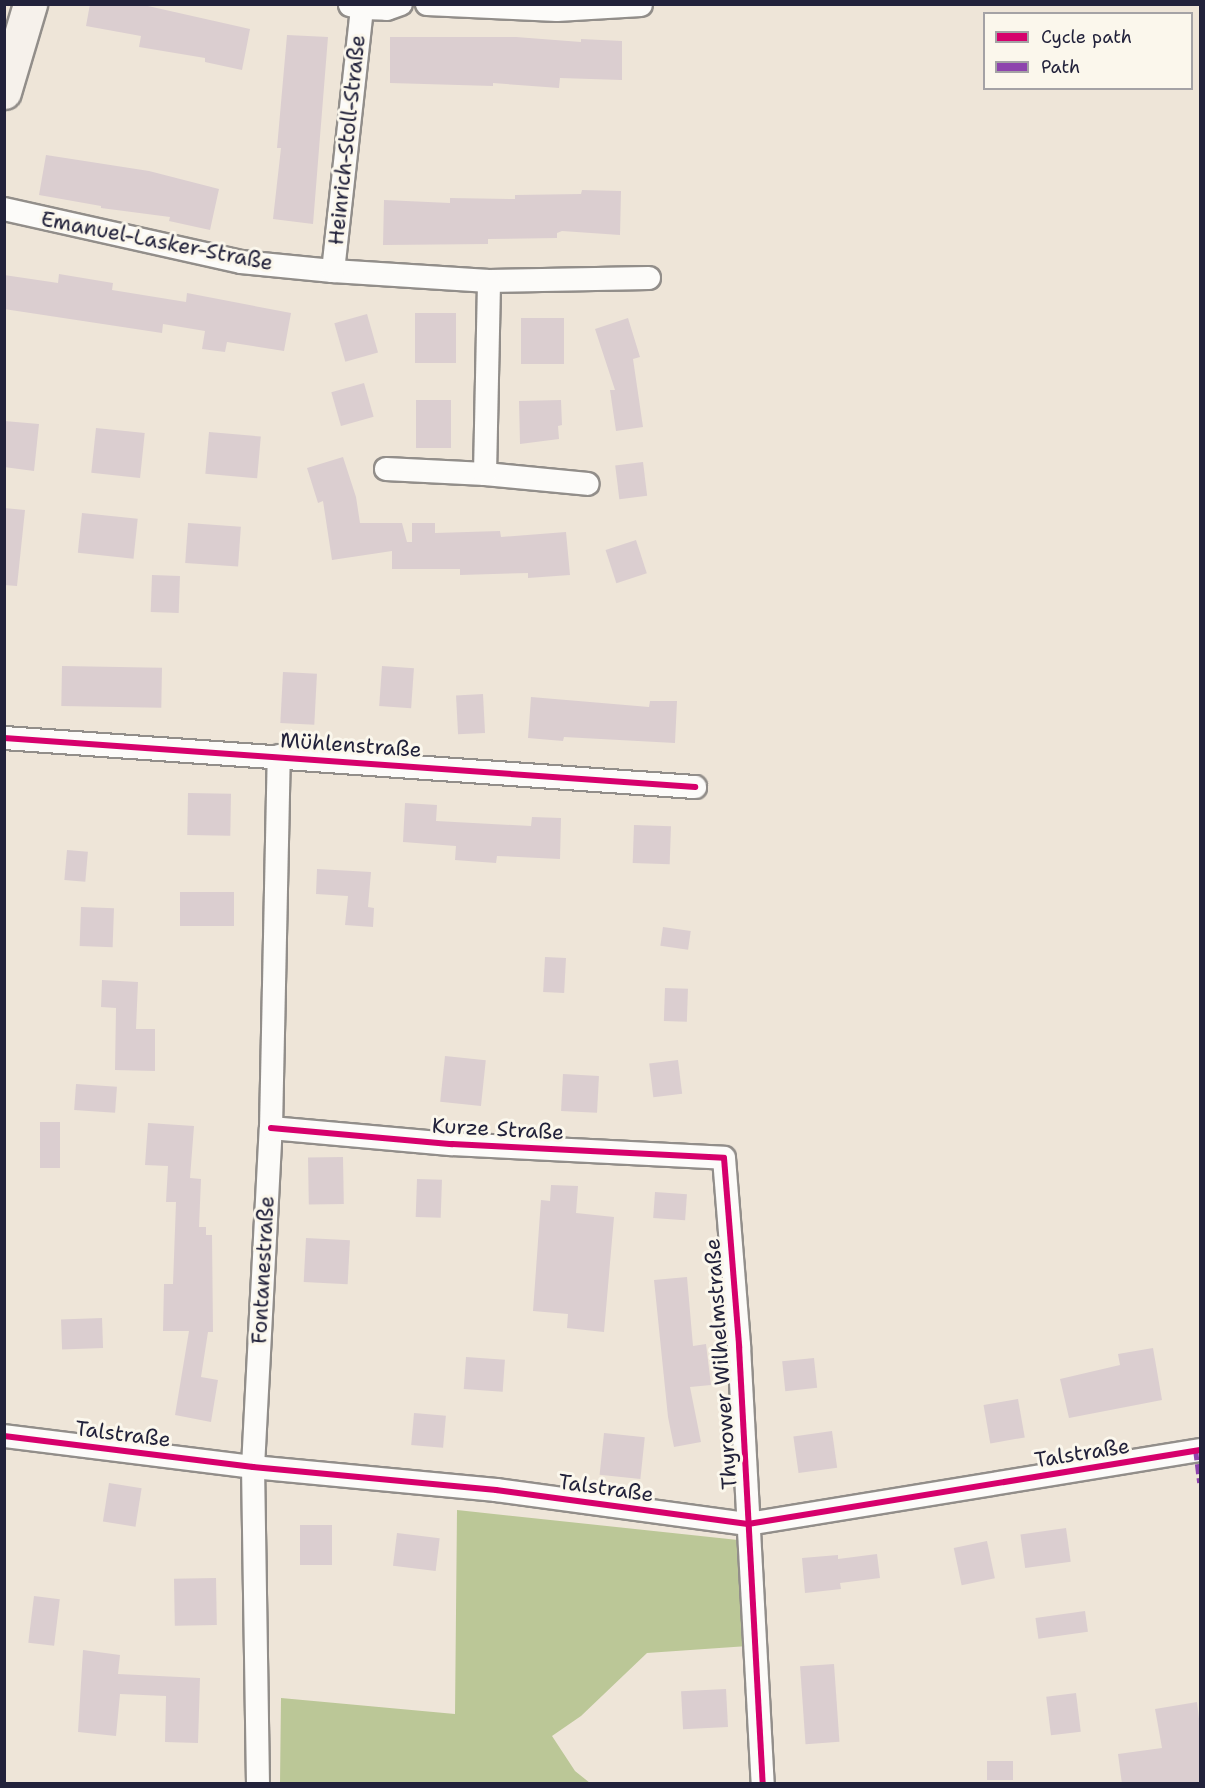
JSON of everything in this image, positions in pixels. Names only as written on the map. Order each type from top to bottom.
[{"type":"main road","points":[[4,92],[30,4]]},
{"type":"street","name":"Heinrich-Stoll-Straße","points":[[333,272],[355,6],[387,9],[401,4]]},
{"type":"street","points":[[427,4],[557,10],[641,5]]},
{"type":"street","name":"Emanuel-Lasker-Straße","points":[[4,209],[241,262],[333,272],[489,281],[649,278]]},
{"type":"street","points":[[485,474],[489,281]]},
{"type":"street","points":[[386,469],[485,474],[588,484]]},
{"type":"street","name":"Mühlenstraße","points":[[4,738],[279,756],[695,788]]},
{"type":"street","name":"Fontanestraße","points":[[258,1784],[253,1467],[271,1128],[279,756]]},
{"type":"street","name":"Kurze Straße","points":[[271,1128],[452,1144],[724,1158]]},
{"type":"street","name":"Thyrower Wilhelmstraße","points":[[724,1158],[739,1346],[763,1784]]},
{"type":"street","name":"Talstraße","points":[[4,1436],[253,1467],[496,1490],[747,1524],[1200,1450]]},
{"type":"green space","points":[[457,1510],[738,1540],[748,1646],[647,1653],[581,1716],[552,1736],[575,1771],[590,1783],[280,1784],[281,1698],[455,1714]]},
{"type":"building","points":[[90,4],[139,4],[250,29],[242,70],[205,62],[205,58],[139,47],[141,36],[86,26]]},
{"type":"building","points":[[287,35],[328,37],[313,224],[273,219],[281,148],[277,148]]},
{"type":"building","points":[[390,37],[516,37],[581,42],[581,39],[622,41],[622,80],[560,78],[559,88],[493,83],[493,86],[390,83]]},
{"type":"building","points":[[46,155],[149,171],[219,189],[210,230],[169,221],[170,217],[101,208],[101,206],[39,195]]},
{"type":"building","points":[[582,190],[621,191],[620,235],[562,231],[557,233],[557,238],[488,239],[488,244],[383,245],[384,200],[450,203],[450,198],[515,199],[515,195],[581,194]]},
{"type":"building","points":[[59,274],[113,283],[112,290],[186,302],[187,293],[291,313],[284,351],[227,342],[225,352],[202,349],[205,331],[163,324],[162,333],[4,309],[4,275],[58,283]]},
{"type":"building","points":[[415,313],[456,313],[456,363],[415,363]]},
{"type":"building","points":[[367,314],[378,352],[345,362],[334,323]]},
{"type":"building","points":[[521,318],[564,318],[564,364],[521,364]]},
{"type":"building","points":[[628,318],[640,357],[633,359],[643,427],[616,431],[610,390],[615,390],[595,329]]},
{"type":"building","points":[[364,383],[374,417],[341,426],[331,392]]},
{"type":"building","points":[[416,400],[451,400],[451,448],[416,448]]},
{"type":"building","points":[[561,400],[562,425],[558,426],[559,439],[520,444],[519,401]]},
{"type":"building","points":[[4,421],[39,424],[34,471],[4,467]]},
{"type":"building","points":[[96,428],[145,433],[140,478],[91,473]]},
{"type":"building","points":[[209,432],[261,437],[257,478],[205,474]]},
{"type":"building","points":[[343,457],[356,497],[360,523],[402,523],[407,542],[412,542],[412,523],[435,523],[435,533],[500,531],[501,537],[566,532],[570,575],[528,578],[528,573],[460,575],[460,569],[392,569],[392,551],[332,560],[323,501],[318,503],[307,468]]},
{"type":"building","points":[[643,462],[647,496],[619,499],[615,465]]},
{"type":"building","points":[[4,508],[25,510],[17,586],[4,585]]},
{"type":"building","points":[[82,513],[138,519],[134,559],[78,553]]},
{"type":"building","points":[[188,523],[241,527],[238,567],[185,563]]},
{"type":"building","points":[[636,540],[647,573],[616,583],[606,550]]},
{"type":"building","points":[[152,575],[180,576],[179,613],[151,612]]},
{"type":"building","points":[[62,666],[162,668],[161,708],[61,706]]},
{"type":"building","points":[[382,666],[414,668],[411,708],[379,706]]},
{"type":"building","points":[[283,672],[317,674],[314,725],[280,723]]},
{"type":"building","points":[[483,694],[485,733],[458,734],[456,695]]},
{"type":"building","points":[[531,697],[649,707],[650,701],[677,701],[675,743],[564,737],[563,741],[528,738]]},
{"type":"building","points":[[188,793],[231,794],[230,836],[187,835]]},
{"type":"building","points":[[405,803],[437,805],[436,821],[531,826],[532,817],[561,818],[560,859],[497,856],[496,863],[455,860],[456,846],[403,842]]},
{"type":"building","points":[[634,825],[671,826],[670,864],[633,863]]},
{"type":"building","points":[[67,850],[88,852],[85,882],[64,880]]},
{"type":"building","points":[[317,869],[371,872],[368,907],[374,908],[373,927],[345,925],[348,896],[316,894]]},
{"type":"building","points":[[180,892],[234,892],[234,926],[180,926]]},
{"type":"building","points":[[81,907],[114,908],[113,947],[80,946]]},
{"type":"building","points":[[663,927],[691,931],[688,950],[660,946]]},
{"type":"building","points":[[545,957],[566,958],[564,993],[543,992]]},
{"type":"building","points":[[102,980],[138,982],[136,1029],[155,1029],[155,1071],[115,1070],[116,1008],[101,1007]]},
{"type":"building","points":[[665,988],[688,989],[687,1022],[664,1021]]},
{"type":"building","points":[[445,1056],[486,1060],[481,1106],[440,1102]]},
{"type":"building","points":[[678,1060],[682,1094],[653,1097],[649,1064]]},
{"type":"building","points":[[563,1074],[599,1076],[597,1113],[561,1111]]},
{"type":"building","points":[[76,1084],[117,1087],[115,1113],[74,1110]]},
{"type":"building","points":[[40,1122],[60,1122],[60,1168],[40,1168]]},
{"type":"building","points":[[148,1123],[194,1126],[190,1178],[201,1179],[199,1227],[206,1227],[206,1235],[212,1235],[213,1332],[208,1332],[201,1377],[218,1380],[211,1422],[175,1415],[189,1331],[163,1331],[164,1284],[173,1284],[176,1202],[166,1202],[168,1166],[145,1165]]},
{"type":"building","points":[[343,1157],[344,1204],[309,1205],[308,1158]]},
{"type":"building","points":[[417,1179],[442,1180],[441,1218],[416,1217]]},
{"type":"building","points":[[551,1185],[578,1186],[576,1213],[614,1217],[604,1332],[567,1328],[568,1314],[533,1311],[541,1200],[550,1201]]},
{"type":"building","points":[[655,1192],[687,1194],[685,1220],[653,1218]]},
{"type":"building","points":[[306,1238],[350,1240],[348,1284],[304,1282]]},
{"type":"building","points":[[687,1277],[693,1346],[706,1344],[711,1385],[690,1387],[701,1442],[674,1447],[668,1417],[654,1280]]},
{"type":"building","points":[[102,1318],[103,1348],[62,1349],[61,1319]]},
{"type":"building","points":[[1153,1348],[1162,1400],[1069,1418],[1060,1379],[1120,1365],[1118,1354]]},
{"type":"building","points":[[466,1357],[505,1360],[503,1392],[464,1389]]},
{"type":"building","points":[[814,1358],[817,1388],[785,1391],[782,1361]]},
{"type":"building","points":[[1018,1399],[1025,1437],[990,1443],[984,1405]]},
{"type":"building","points":[[414,1413],[446,1416],[443,1448],[411,1445]]},
{"type":"building","points":[[832,1431],[837,1468],[799,1473],[793,1436]]},
{"type":"building","points":[[604,1433],[645,1437],[640,1479],[600,1475]]},
{"type":"building","points":[[109,1483],[142,1488],[135,1527],[103,1522]]},
{"type":"building","points":[[300,1525],[332,1525],[332,1565],[300,1565]]},
{"type":"building","points":[[1066,1528],[1071,1562],[1025,1568],[1020,1534]]},
{"type":"building","points":[[397,1533],[440,1538],[436,1571],[393,1566]]},
{"type":"building","points":[[987,1541],[995,1578],[962,1585],[954,1548]]},
{"type":"building","points":[[877,1554],[880,1578],[840,1583],[841,1589],[805,1593],[802,1558],[838,1555],[838,1559]]},
{"type":"building","points":[[216,1578],[217,1625],[175,1626],[174,1579]]},
{"type":"building","points":[[34,1596],[60,1599],[54,1646],[28,1643]]},
{"type":"building","points":[[1085,1611],[1088,1632],[1038,1639],[1035,1618]]},
{"type":"building","points":[[83,1650],[120,1655],[118,1674],[200,1678],[198,1743],[165,1742],[166,1696],[120,1694],[116,1736],[78,1732]]},
{"type":"building","points":[[834,1664],[839,1742],[806,1744],[800,1666]]},
{"type":"building","points":[[726,1689],[728,1727],[683,1729],[681,1691]]},
{"type":"building","points":[[1076,1693],[1081,1732],[1051,1735],[1046,1697]]},
{"type":"building","points":[[1197,1702],[1200,1727],[1200,1784],[1122,1784],[1118,1754],[1162,1748],[1155,1709]]},
{"type":"building","points":[[987,1761],[1013,1761],[1013,1780],[987,1780]]},
{"type":"marked path","points":[[1196,1451],[1200,1483]]},
{"type":"cycle path","points":[[4,738],[695,787]]},
{"type":"cycle path","points":[[271,1128],[452,1144],[724,1158],[739,1346],[763,1784]]},
{"type":"cycle path","points":[[4,1436],[253,1467],[496,1490],[748,1524],[1200,1450]]}]
